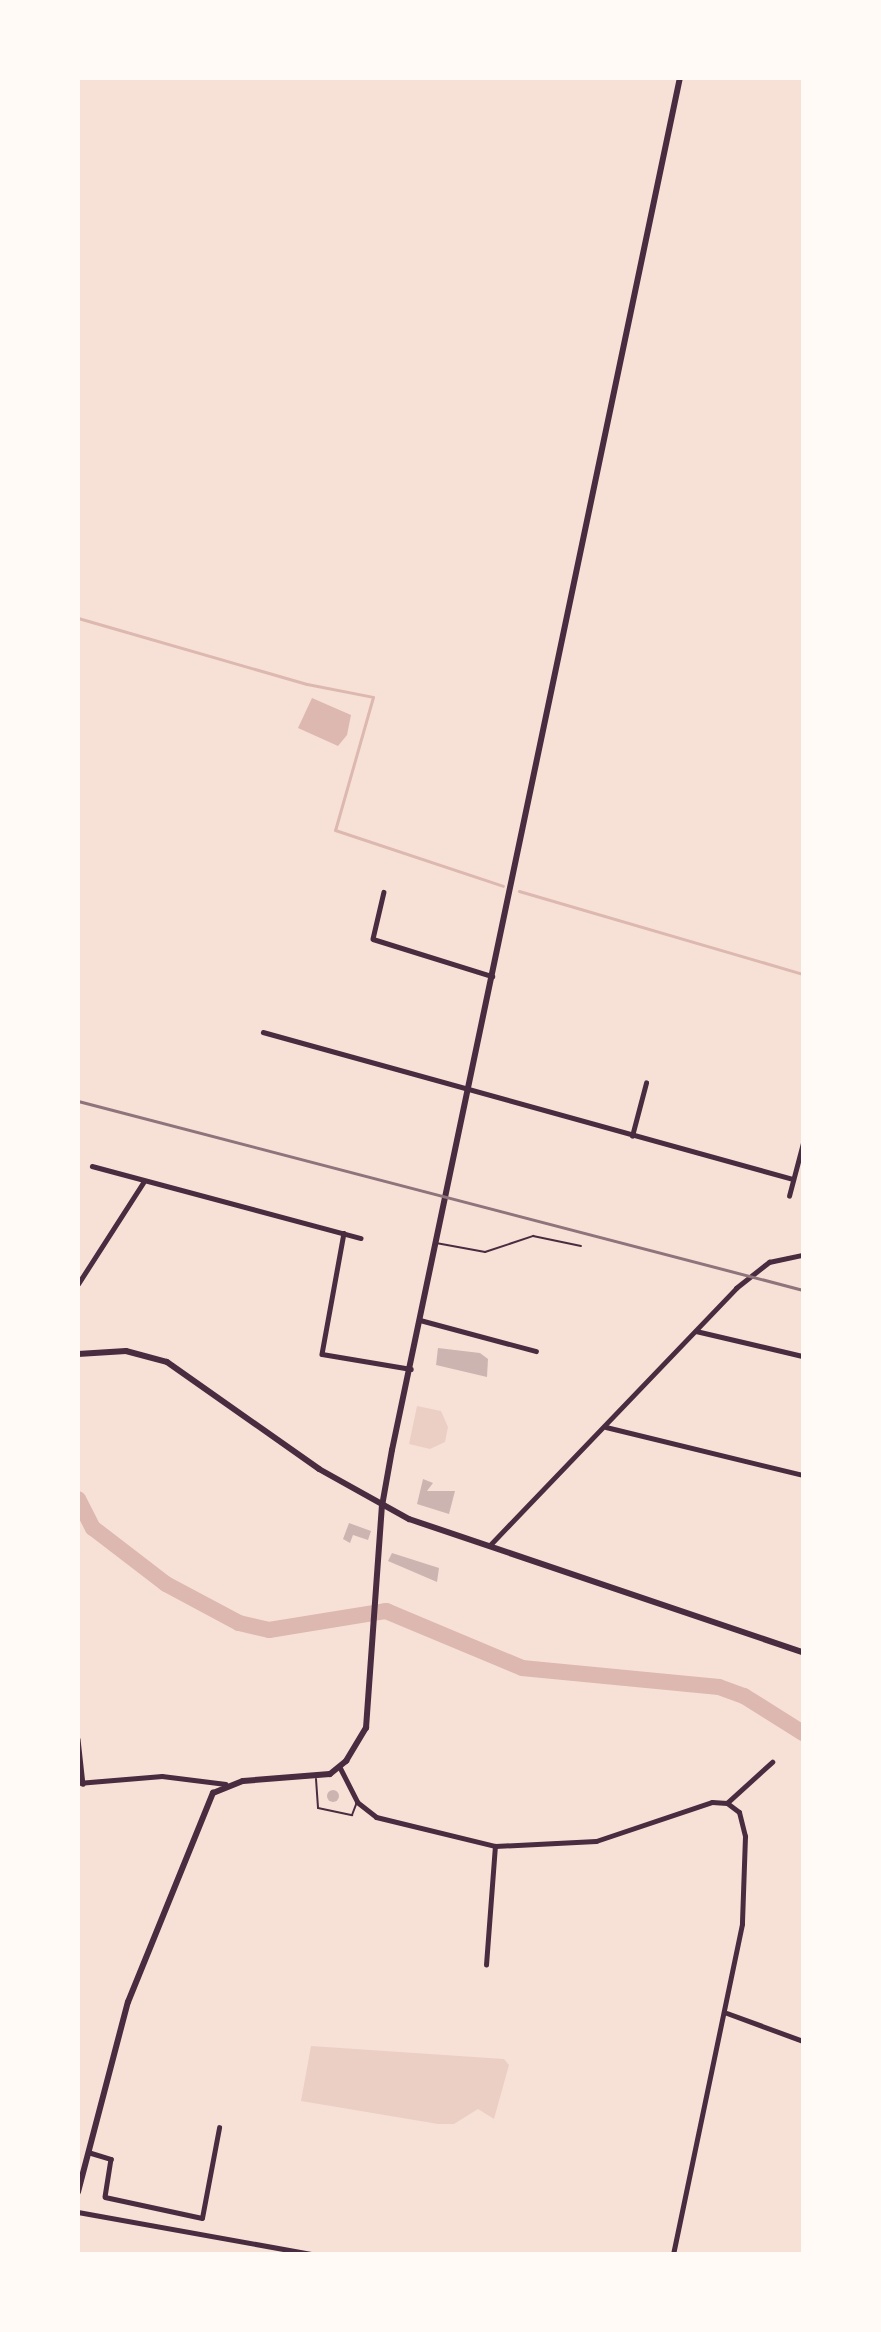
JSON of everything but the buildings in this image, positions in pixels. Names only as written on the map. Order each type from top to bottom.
[{"type":"main road","points":[[78,2192],[128,2002],[213,1793],[226,1784],[316,1779],[340,1768],[366,1728],[375,1636],[382,1506],[680,78]]},
{"type":"main road","points":[[78,1354],[126,1351],[168,1362],[319,1469],[382,1506],[489,1546],[803,1652]]},
{"type":"street","points":[[384,892],[373,939],[492,976]]},
{"type":"street","points":[[263,1032],[468,1093],[793,1179]]},
{"type":"street","points":[[632,1136],[646,1083]]},
{"type":"street","points":[[789,1196],[803,1143]]},
{"type":"street","points":[[92,1166],[361,1238]]},
{"type":"street","points":[[78,1284],[144,1181]]},
{"type":"street","points":[[344,1233],[322,1354],[411,1369]]},
{"type":"street","points":[[489,1546],[751,1276],[769,1262],[803,1255]]},
{"type":"street","points":[[420,1320],[536,1351]]},
{"type":"street","points":[[696,1331],[803,1356]]},
{"type":"street","points":[[606,1427],[803,1475]]},
{"type":"street","points":[[78,1739],[81,1783],[162,1776],[226,1784]]},
{"type":"street","points":[[340,1768],[357,1802],[387,1822],[495,1846],[596,1841],[694,1807],[727,1803],[772,1762]]},
{"type":"street","points":[[673,2254],[727,2013],[742,1924],[745,1858],[741,1818],[727,1803]]},
{"type":"street","points":[[486,1965],[495,1846]]},
{"type":"street","points":[[727,2013],[803,2041]]},
{"type":"street","points":[[88,2152],[111,2159],[105,2197],[202,2218],[219,2128]]},
{"type":"street","points":[[78,2212],[312,2254]]},
{"type":"lane","points":[[436,1243],[485,1252],[533,1236],[581,1246]]},
{"type":"lane","points":[[316,1779],[318,1808],[352,1815],[357,1802]]},
{"type":"shaded area","points":[[312,698],[351,715],[347,735],[338,746],[298,728]]},
{"type":"shaded area","points":[[417,1406],[441,1411],[448,1427],[445,1442],[430,1449],[409,1444]]},
{"type":"shaded area","points":[[311,2046],[504,2059],[509,2065],[494,2119],[478,2109],[454,2124],[438,2124],[301,2101]]},
{"type":"waterway","points":[[78,618],[307,684],[373,697],[335,830],[503,886]]},
{"type":"waterway","points":[[519,891],[803,974]]},
{"type":"waterway","points":[[78,1499],[93,1528],[166,1584],[239,1623],[269,1630],[386,1611],[522,1668],[719,1687],[744,1696],[803,1733]]},
{"type":"railway","points":[[78,1101],[803,1290]]}]
